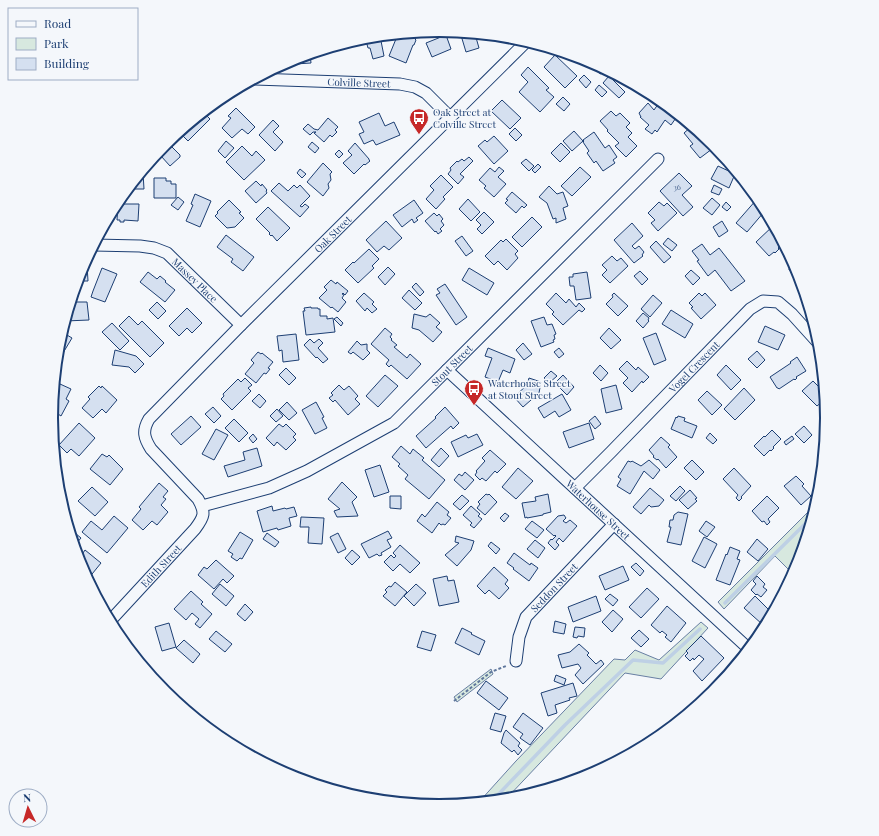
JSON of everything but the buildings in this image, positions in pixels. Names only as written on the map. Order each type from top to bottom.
[{"type":"street","name":"Oak Street","points":[[202,506],[198,499],[151,449],[144,432],[145,425],[149,419],[241,325],[522,46]]},
{"type":"street","name":"Colville Street","points":[[265,79],[400,84],[415,87],[426,93],[450,117]]},
{"type":"street","name":"Stout Street","points":[[202,506],[269,488],[307,471],[394,423],[658,159]]},
{"type":"street","name":"Massey Place","points":[[100,245],[140,246],[154,248],[167,253],[241,325]]},
{"type":"street","name":"Vogel Crescent","points":[[575,488],[612,452],[750,309],[764,301],[778,302],[792,314],[811,335]]},
{"type":"street","name":"Waterhouse Street","points":[[447,370],[745,645]]},
{"type":"street","name":"Edith Street","points":[[115,616],[195,529],[202,518],[202,506]]},
{"type":"street","name":"Seddon Street","points":[[516,661],[518,637],[526,617],[614,524]]},
{"type":"path","points":[[454,701],[491,672],[516,661]]},
{"type":"green space","points":[[809,511],[789,570],[775,556],[724,609],[718,602]]},
{"type":"green space","points":[[701,622],[708,628],[661,679],[625,673],[512,792],[484,796],[614,659],[625,660],[635,650],[659,660]]},
{"type":"green space","points":[[491,669],[493,674],[457,702],[454,697]]},
{"type":"waterway","points":[[725,603],[806,523]]},
{"type":"waterway","points":[[498,795],[565,725],[633,660],[663,663],[700,629]]},
{"type":"place","name":"Oak Street at Colville Street","points":[[419,135]]},
{"type":"place","name":"Waterhouse Street at Stout Street","points":[[474,406]]}]
